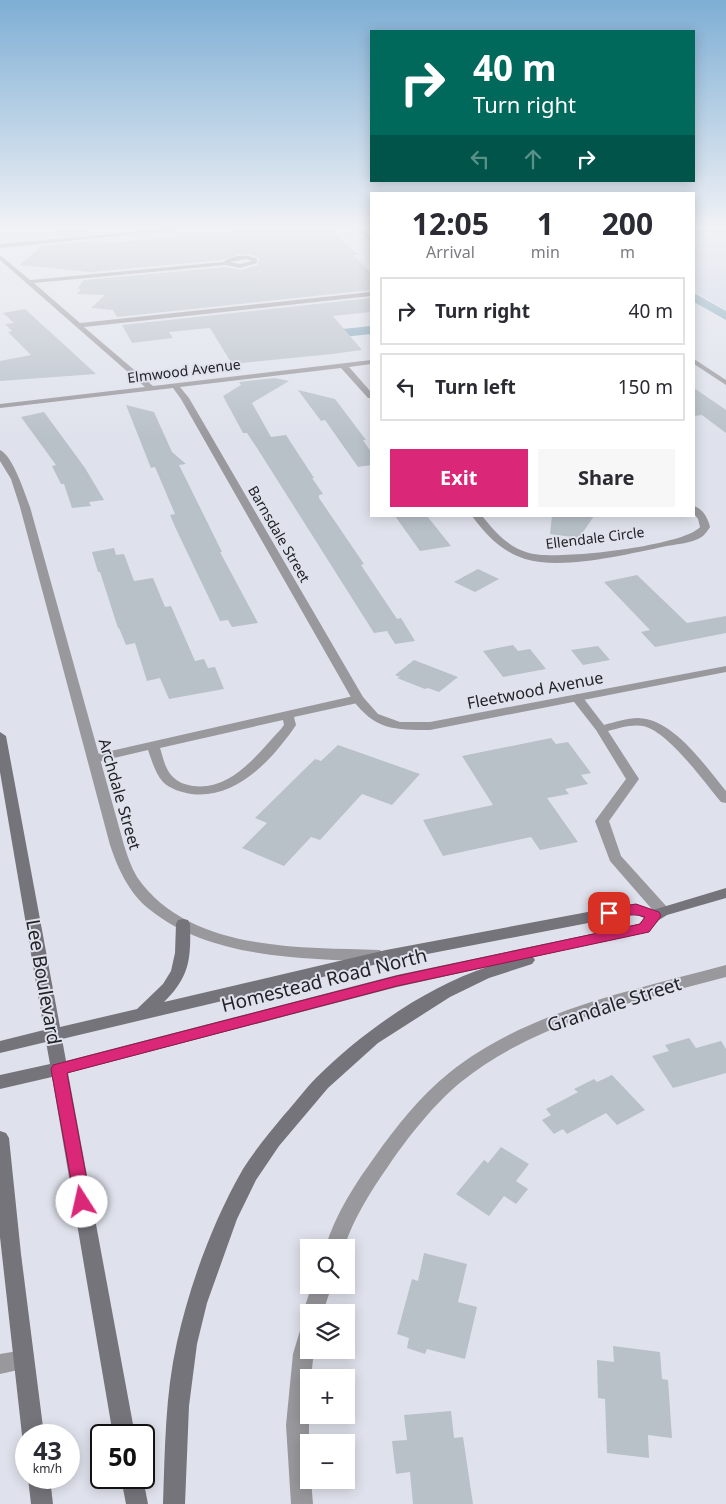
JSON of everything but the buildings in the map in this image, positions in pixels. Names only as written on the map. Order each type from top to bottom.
[{"type":"main road","name":"Lee Boulevard","points":[[0,736],[122,1424]]},
{"type":"main road","name":"Homestead Road North","points":[[0,1047],[386,956],[609,913],[636,909],[658,913],[726,893]]},
{"type":"main road","name":"Homestead Road North","points":[[0,1082],[59,1069],[397,981],[644,928],[658,913]]},
{"type":"main road","points":[[142,1014],[165,991],[179,972],[184,953],[183,924]]},
{"type":"main road","points":[[174,1504],[178,1406],[187,1344],[197,1303],[228,1217],[250,1174],[273,1141],[322,1083],[372,1039],[444,993],[484,974],[524,962],[557,946]]},
{"type":"main road","points":[[0,1138],[33,1424]]},
{"type":"main road","points":[[40,1489],[42,1504]]},
{"type":"main road","points":[[134,1489],[137,1504]]},
{"type":"street","points":[[49,299],[151,388]]},
{"type":"street","points":[[80,325],[322,299]]},
{"type":"street","name":"Elmwood Avenue","points":[[0,406],[370,362]]},
{"type":"street","points":[[695,362],[726,383]]},
{"type":"street","points":[[343,365],[370,395]]},
{"type":"street","name":"Barnsdale Street","points":[[174,385],[185,398],[358,699]]},
{"type":"street","name":"Archdale Street","points":[[0,453],[15,479],[25,507],[117,844],[123,864],[132,880],[148,900],[172,919],[194,930],[228,940],[296,952],[386,956]]},
{"type":"street","name":"Ellendale Circle","points":[[478,517],[501,543],[512,551],[532,559],[558,560],[665,543],[699,534],[705,527],[703,518],[695,510]]},
{"type":"street","name":"Fleetwood Avenue","points":[[358,699],[374,717],[399,726],[430,726],[726,669]]},
{"type":"street","points":[[577,698],[601,729],[633,779],[602,822],[615,858],[658,913]]},
{"type":"street","points":[[93,759],[358,699]]},
{"type":"street","points":[[153,746],[165,776],[176,786],[194,791],[216,791],[235,782],[286,732],[290,725],[288,715]]},
{"type":"street","points":[[601,729],[636,722],[649,723],[664,731],[726,799]]},
{"type":"street","name":"Grandale Street","points":[[337,1239],[359,1194],[403,1130],[454,1078],[488,1055],[532,1031],[577,1012],[726,970]]},
{"type":"street","points":[[302,1504],[297,1425],[304,1359]]},
{"type":"street","points":[[0,1364],[24,1360]]},
{"type":"shaded area","points":[[708,299],[726,299],[726,310]]},
{"type":"waterway","points":[[698,299],[726,316]]},
{"type":"waterway","points":[[315,336],[370,330]]},
{"type":"route","points":[[82,1202],[59,1069],[397,981],[644,928],[654,916],[636,909],[609,913]]}]
